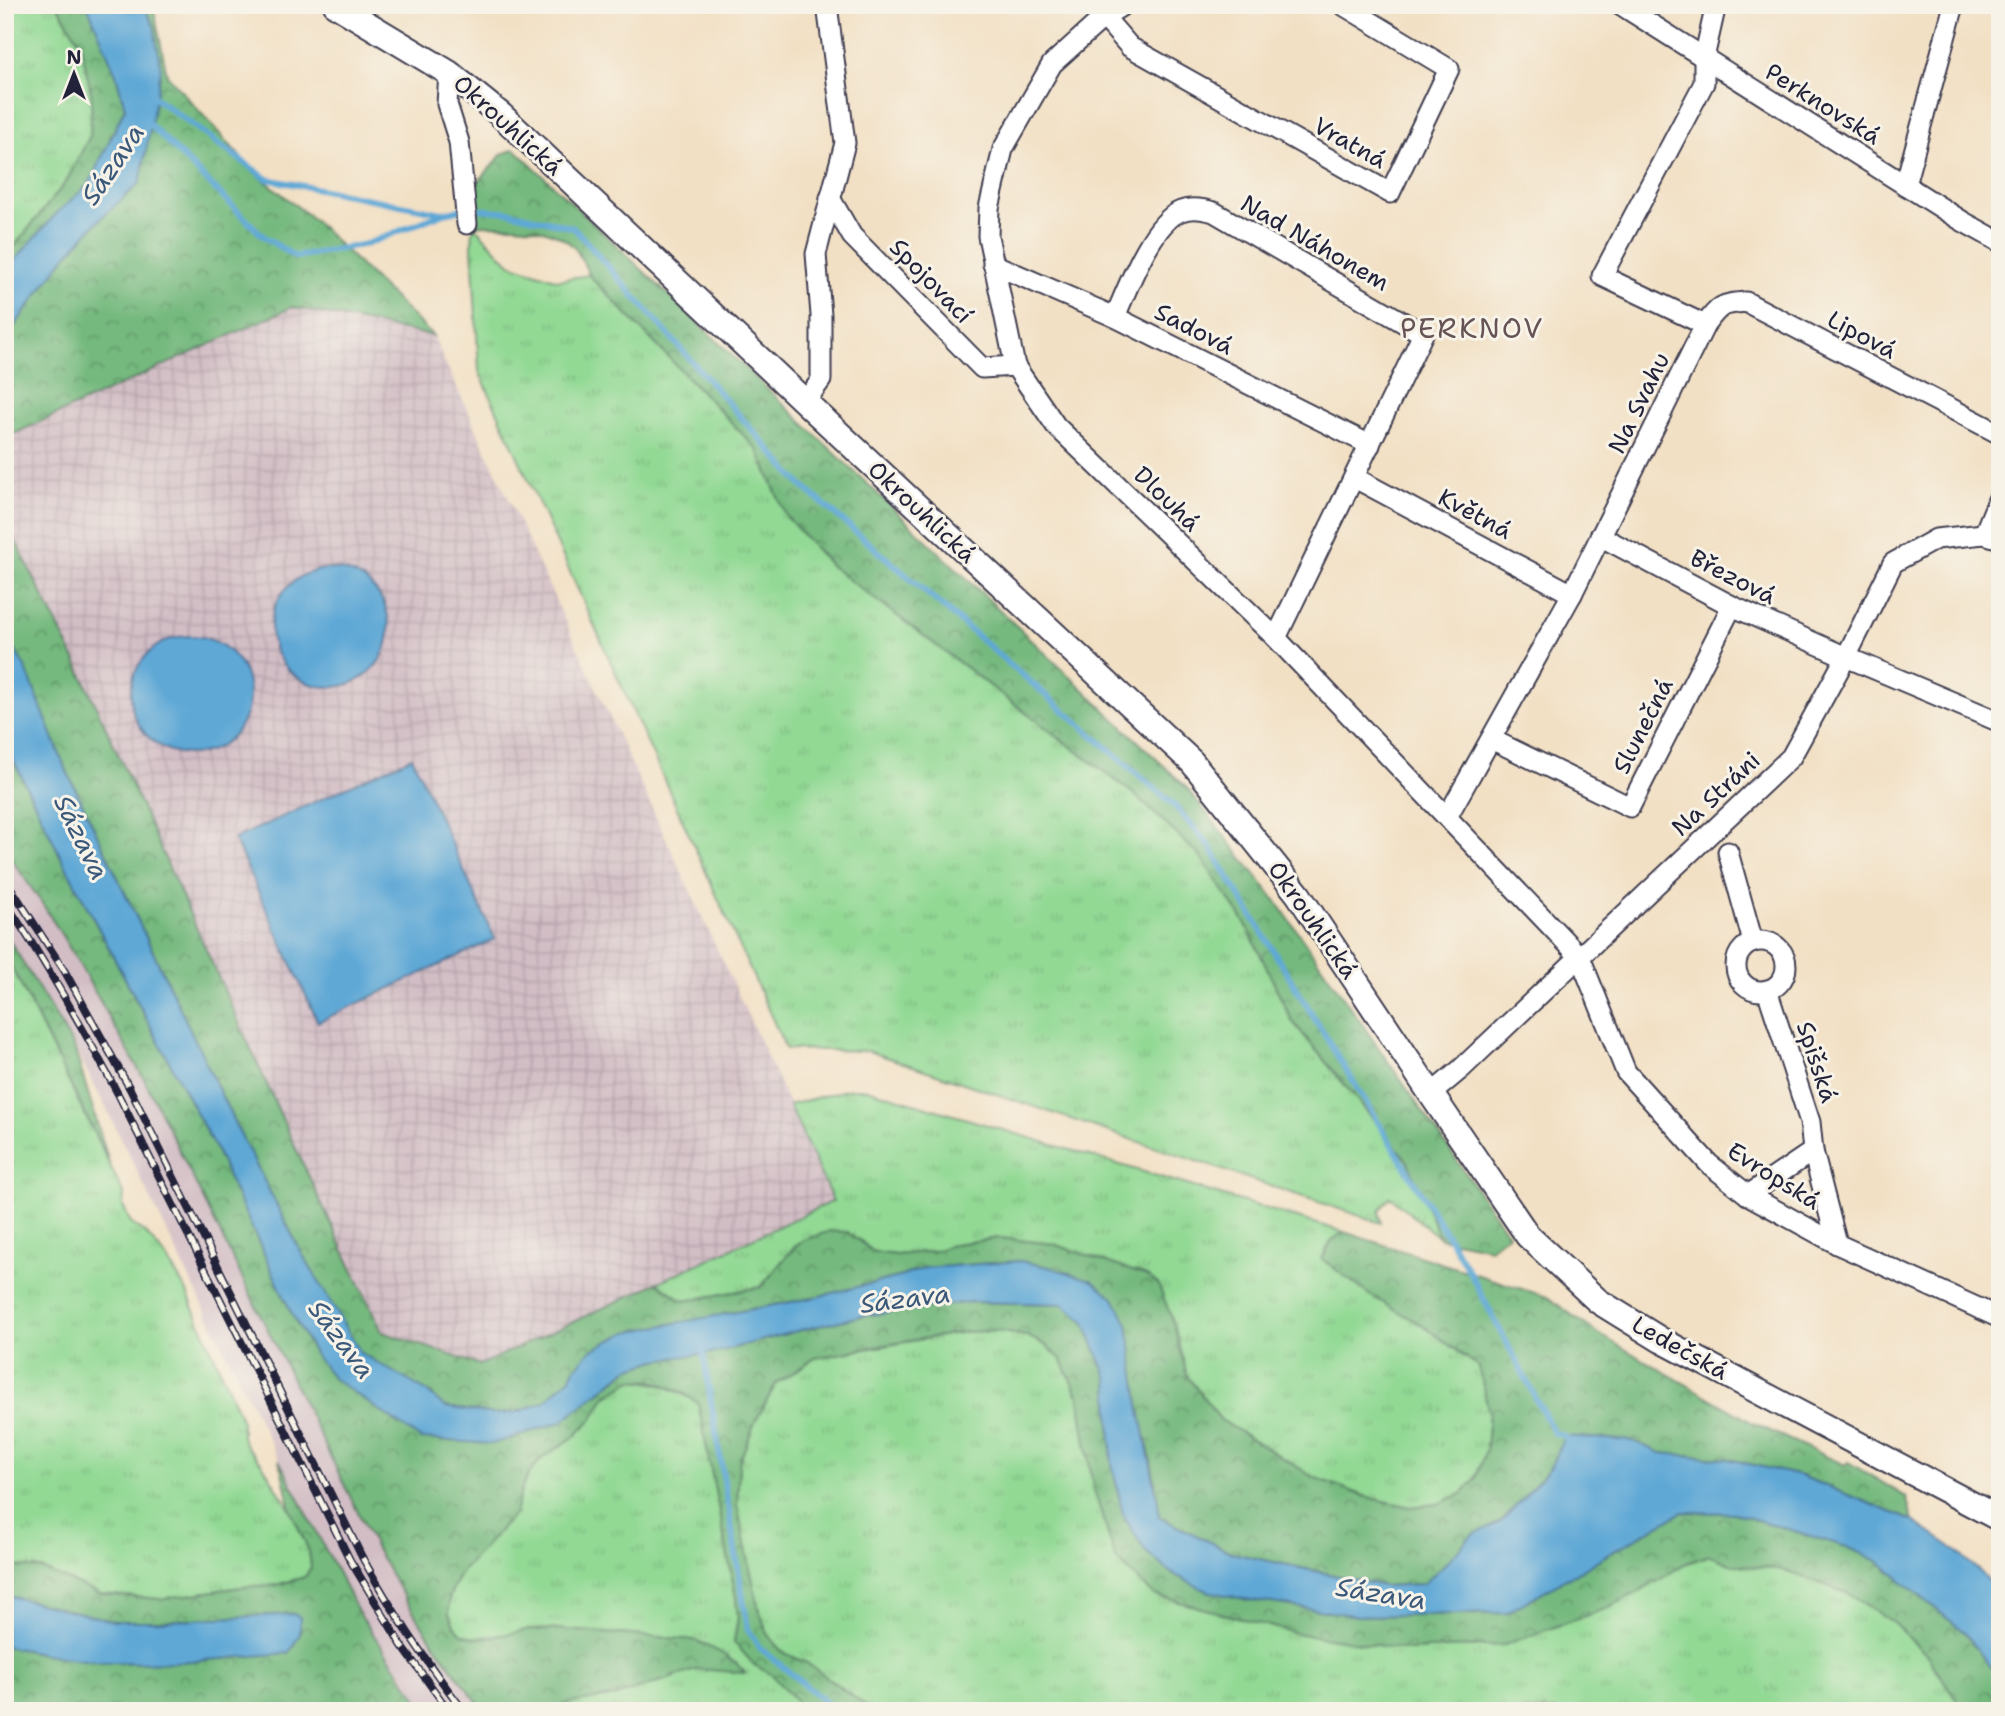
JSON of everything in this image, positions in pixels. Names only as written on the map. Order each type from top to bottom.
[{"type":"main road","name":"Okrouhlická","points":[[336,5],[449,73],[501,116],[1192,762],[1298,894],[1430,1094]]},
{"type":"main road","name":"Ledečská","points":[[1430,1094],[1528,1236],[1598,1301],[1661,1340],[2000,1519]]},
{"type":"street","points":[[805,402],[821,380],[821,315],[816,254],[845,143],[827,5]]},
{"type":"street","name":"Dlouhá","points":[[1123,5],[1104,17],[1052,64],[1003,149],[989,208],[988,236],[1016,366],[1056,426],[1276,638],[1580,957]]},
{"type":"street","name":"Vratná","points":[[1104,17],[1130,47],[1390,193],[1449,69],[1343,5]]},
{"type":"street","name":"Perknovská","points":[[1621,5],[1962,221],[2000,242]]},
{"type":"street","points":[[1705,325],[1602,276],[1704,83],[1704,58],[1716,5]]},
{"type":"street","points":[[1905,185],[1954,5]]},
{"type":"street","points":[[449,73],[447,104],[459,142],[467,225]]},
{"type":"street","name":"Spojovací","points":[[830,198],[852,236],[982,368],[1016,366]]},
{"type":"street","name":"Nad Náhonem","points":[[1115,317],[1138,265],[1159,230],[1182,211],[1202,209],[1214,212],[1423,334],[1370,445]]},
{"type":"street","name":"Sadová","points":[[993,264],[1115,317],[1370,445]]},
{"type":"street","name":"Lipová","points":[[1705,325],[1716,310],[1726,303],[1746,302],[2000,435]]},
{"type":"street","name":"Na Svahu","points":[[1447,817],[1572,594],[1705,325]]},
{"type":"street","points":[[1276,638],[1370,445]]},
{"type":"street","name":"Květná","points":[[1355,478],[1572,594]]},
{"type":"street","points":[[1992,537],[2000,495]]},
{"type":"street","name":"Březová","points":[[1600,536],[1732,606],[2000,722]]},
{"type":"street","name":"Na Stráni","points":[[1430,1094],[1461,1069],[1791,757],[1846,657],[1893,563],[1936,539],[1992,537]]},
{"type":"street","name":"Slunečná","points":[[1491,739],[1630,807],[1732,606]]},
{"type":"street","points":[[1728,852],[1753,942]]},
{"type":"street","points":[[1753,942],[1774,944],[1782,951],[1786,961],[1784,977],[1777,986],[1762,991],[1750,989],[1741,981],[1736,970],[1737,958],[1748,944],[1753,942]]},
{"type":"street","name":"Evropská","points":[[1580,957],[1626,1072],[1709,1164],[1748,1195],[1837,1244],[2000,1318]]},
{"type":"street","name":"Spišská","points":[[1767,990],[1810,1122],[1813,1151],[1837,1244]]},
{"type":"street","points":[[1748,1195],[1813,1151]]},
{"type":"shaded area","points":[[292,307],[433,336],[834,1201],[480,1365],[382,1332],[296,1149],[79,668],[5,520],[5,438]]},
{"type":"shaded area","points":[[5,850],[78,962],[145,1081],[376,1549],[425,1629],[485,1711],[426,1711],[358,1612],[279,1460],[103,1102],[74,1047],[5,933]]},
{"type":"green space","points":[[5,5],[57,5],[81,45],[92,98],[90,136],[66,182],[5,258]]},
{"type":"green space","points":[[57,5],[87,5],[91,10],[116,74],[125,108],[89,184],[57,214],[5,271],[5,258],[66,182],[90,136],[92,98],[81,45]]},
{"type":"green space","points":[[143,5],[151,5],[154,10],[167,75],[253,171],[314,220],[433,336],[292,307],[5,438],[5,339],[66,256],[101,218],[154,26]]},
{"type":"green space","points":[[515,149],[1185,786],[1277,902],[1508,1234],[1490,1248],[1440,1238],[1407,1160],[1292,1021],[1246,924],[1200,856],[1134,794],[831,566],[786,516],[758,450],[589,275],[573,246],[563,238],[539,229],[473,225],[474,187],[502,154]]},
{"type":"green space","points":[[473,225],[510,264],[558,280],[589,275],[758,450],[786,516],[831,566],[1134,794],[1200,856],[1246,924],[1292,1021],[1407,1160],[1440,1238],[1390,1197],[1379,1211],[1381,1223],[868,1051],[786,1049],[479,371]]},
{"type":"green space","points":[[5,520],[79,668],[296,1149],[382,1332],[480,1365],[657,1283],[684,1301],[761,1287],[793,1248],[804,1240],[830,1231],[847,1232],[874,1252],[896,1255],[935,1251],[954,1244],[1000,1238],[1054,1244],[1147,1276],[1158,1284],[1173,1321],[1187,1376],[1221,1420],[1314,1477],[1367,1497],[1410,1507],[1438,1504],[1462,1494],[1475,1480],[1486,1450],[1489,1413],[1479,1367],[1424,1326],[1368,1294],[1322,1259],[1331,1241],[1344,1232],[1547,1297],[1597,1333],[1755,1424],[1845,1465],[1848,1462],[1906,1497],[1913,1521],[1801,1476],[1728,1459],[1660,1453],[1633,1441],[1565,1436],[1550,1468],[1501,1522],[1472,1535],[1423,1584],[1385,1586],[1232,1553],[1159,1517],[1150,1456],[1134,1396],[1091,1280],[1020,1261],[924,1268],[899,1277],[807,1299],[729,1313],[575,1368],[571,1377],[544,1402],[517,1412],[494,1414],[445,1407],[428,1392],[360,1353],[301,1252],[236,1126],[64,765],[26,670],[5,633]]},
{"type":"green space","points":[[5,743],[64,863],[214,1146],[292,1314],[315,1355],[334,1379],[492,1444],[561,1422],[628,1369],[656,1360],[718,1352],[861,1316],[970,1302],[1063,1304],[1084,1321],[1108,1379],[1112,1464],[1123,1515],[1295,1606],[1358,1616],[1506,1613],[1682,1512],[1734,1513],[1848,1547],[1878,1561],[1965,1633],[2000,1680],[2000,1711],[1964,1711],[1927,1655],[1890,1620],[1847,1593],[1785,1570],[1730,1564],[1710,1555],[1684,1564],[1650,1586],[1607,1608],[1504,1645],[1410,1650],[1295,1633],[1154,1595],[1116,1559],[1093,1487],[1079,1397],[1061,1359],[1046,1345],[1027,1336],[996,1331],[964,1332],[815,1358],[776,1384],[755,1422],[739,1463],[737,1505],[758,1606],[767,1634],[782,1652],[807,1663],[873,1711],[804,1711],[771,1674],[754,1665],[734,1642],[738,1617],[736,1598],[698,1403],[683,1393],[653,1381],[632,1380],[605,1397],[593,1418],[575,1436],[541,1459],[528,1475],[515,1513],[462,1571],[454,1585],[449,1599],[449,1614],[462,1634],[476,1638],[526,1630],[555,1629],[694,1640],[720,1652],[745,1673],[698,1669],[616,1696],[564,1704],[548,1711],[485,1711],[427,1633],[376,1549],[145,1081],[78,962],[5,850]]},
{"type":"green space","points":[[5,933],[74,1047],[109,1162],[5,958]]},
{"type":"green space","points":[[5,958],[16,975],[124,1194],[123,1206],[128,1217],[164,1254],[186,1290],[242,1421],[242,1437],[261,1462],[302,1534],[309,1551],[311,1567],[305,1577],[276,1585],[241,1587],[160,1599],[100,1594],[41,1569],[5,1565]]},
{"type":"green space","points":[[850,1089],[867,1089],[1344,1232],[1331,1241],[1322,1259],[1368,1294],[1424,1326],[1479,1367],[1489,1413],[1486,1450],[1475,1480],[1462,1494],[1438,1504],[1410,1507],[1367,1497],[1314,1477],[1221,1420],[1187,1376],[1173,1321],[1054,1244],[1000,1238],[954,1244],[935,1251],[896,1255],[873,1252],[859,1239],[804,1240],[793,1248],[761,1287],[684,1301],[657,1283],[833,1201],[789,1105]]},
{"type":"green space","points":[[996,1331],[1027,1336],[1046,1345],[1061,1359],[1079,1397],[1093,1487],[1116,1559],[1154,1595],[1295,1633],[1410,1650],[1504,1645],[1607,1608],[1650,1586],[1684,1564],[1710,1555],[1730,1564],[1785,1570],[1847,1593],[1890,1620],[1927,1655],[1964,1711],[873,1711],[807,1663],[782,1652],[767,1634],[758,1606],[737,1505],[739,1463],[755,1422],[776,1384],[815,1358],[964,1332]]},
{"type":"green space","points":[[632,1380],[666,1387],[698,1403],[736,1598],[738,1617],[734,1642],[754,1664],[771,1674],[804,1711],[548,1711],[564,1704],[616,1696],[698,1669],[745,1672],[694,1640],[555,1629],[476,1638],[462,1634],[454,1625],[449,1614],[449,1599],[454,1585],[462,1571],[515,1513],[528,1475],[541,1459],[575,1436],[593,1418],[605,1397]]},
{"type":"green space","points":[[279,1460],[358,1612],[426,1711],[5,1711],[5,1646],[44,1654],[294,1614],[114,1621],[5,1595],[5,1565],[41,1569],[100,1594],[160,1599],[241,1587],[276,1585],[305,1577],[311,1567],[309,1551],[291,1511]]},
{"type":"water","name":"Sázava","points":[[87,5],[143,5],[154,26],[161,70],[140,183],[101,218],[66,256],[5,339],[5,271],[57,213],[89,184],[125,108],[116,74]]},
{"type":"water","points":[[330,569],[353,573],[372,586],[385,605],[389,628],[385,651],[372,670],[353,683],[330,687],[307,683],[288,670],[275,651],[271,628],[275,605],[288,586],[307,573]]},
{"type":"water","name":"Sázava","points":[[5,633],[26,669],[64,765],[236,1126],[301,1252],[361,1353],[428,1392],[445,1407],[494,1414],[517,1412],[544,1402],[571,1377],[575,1368],[591,1350],[627,1332],[807,1299],[899,1277],[924,1268],[1020,1261],[1091,1280],[1113,1297],[1128,1324],[1159,1517],[1232,1553],[1384,1586],[1423,1584],[1472,1535],[1501,1522],[1550,1468],[1565,1436],[1633,1441],[1661,1453],[1728,1459],[1801,1476],[1913,1521],[1950,1546],[1984,1575],[2000,1593],[2000,1680],[1965,1633],[1878,1561],[1847,1547],[1734,1513],[1682,1512],[1506,1613],[1358,1616],[1206,1591],[1171,1573],[1145,1551],[1123,1515],[1112,1464],[1108,1379],[1084,1321],[1063,1304],[970,1302],[861,1316],[718,1352],[656,1360],[628,1369],[561,1422],[492,1444],[421,1439],[334,1379],[315,1355],[292,1314],[214,1146],[64,863],[5,743]]},
{"type":"water","points":[[190,636],[213,640],[232,653],[245,672],[249,695],[245,718],[232,737],[213,750],[190,754],[167,750],[148,737],[135,718],[131,695],[135,672],[148,653],[167,640]]},
{"type":"water","points":[[412,757],[495,939],[318,1022],[234,839]]},
{"type":"water","points":[[5,1595],[114,1621],[294,1614],[300,1617],[300,1634],[289,1653],[156,1663],[72,1658],[5,1646]]},
{"type":"waterway","points":[[151,95],[267,179],[442,213]]},
{"type":"waterway","name":"Sázava","points":[[146,121],[263,236],[295,257],[367,244],[444,213],[467,208],[510,212],[574,228],[800,484],[1175,806],[1210,847],[1470,1273],[1554,1433],[1565,1436],[1570,1441]]},
{"type":"waterway","points":[[702,1346],[748,1629],[759,1647],[836,1711]]},
{"type":"railway","points":[[5,879],[64,970],[130,1089],[362,1557],[410,1636],[464,1711]]},
{"type":"railway","points":[[5,902],[65,998],[119,1096],[350,1560],[402,1646],[449,1711]]},
{"type":"district","name":"PERKNOV","points":[[1472,328]]}]
